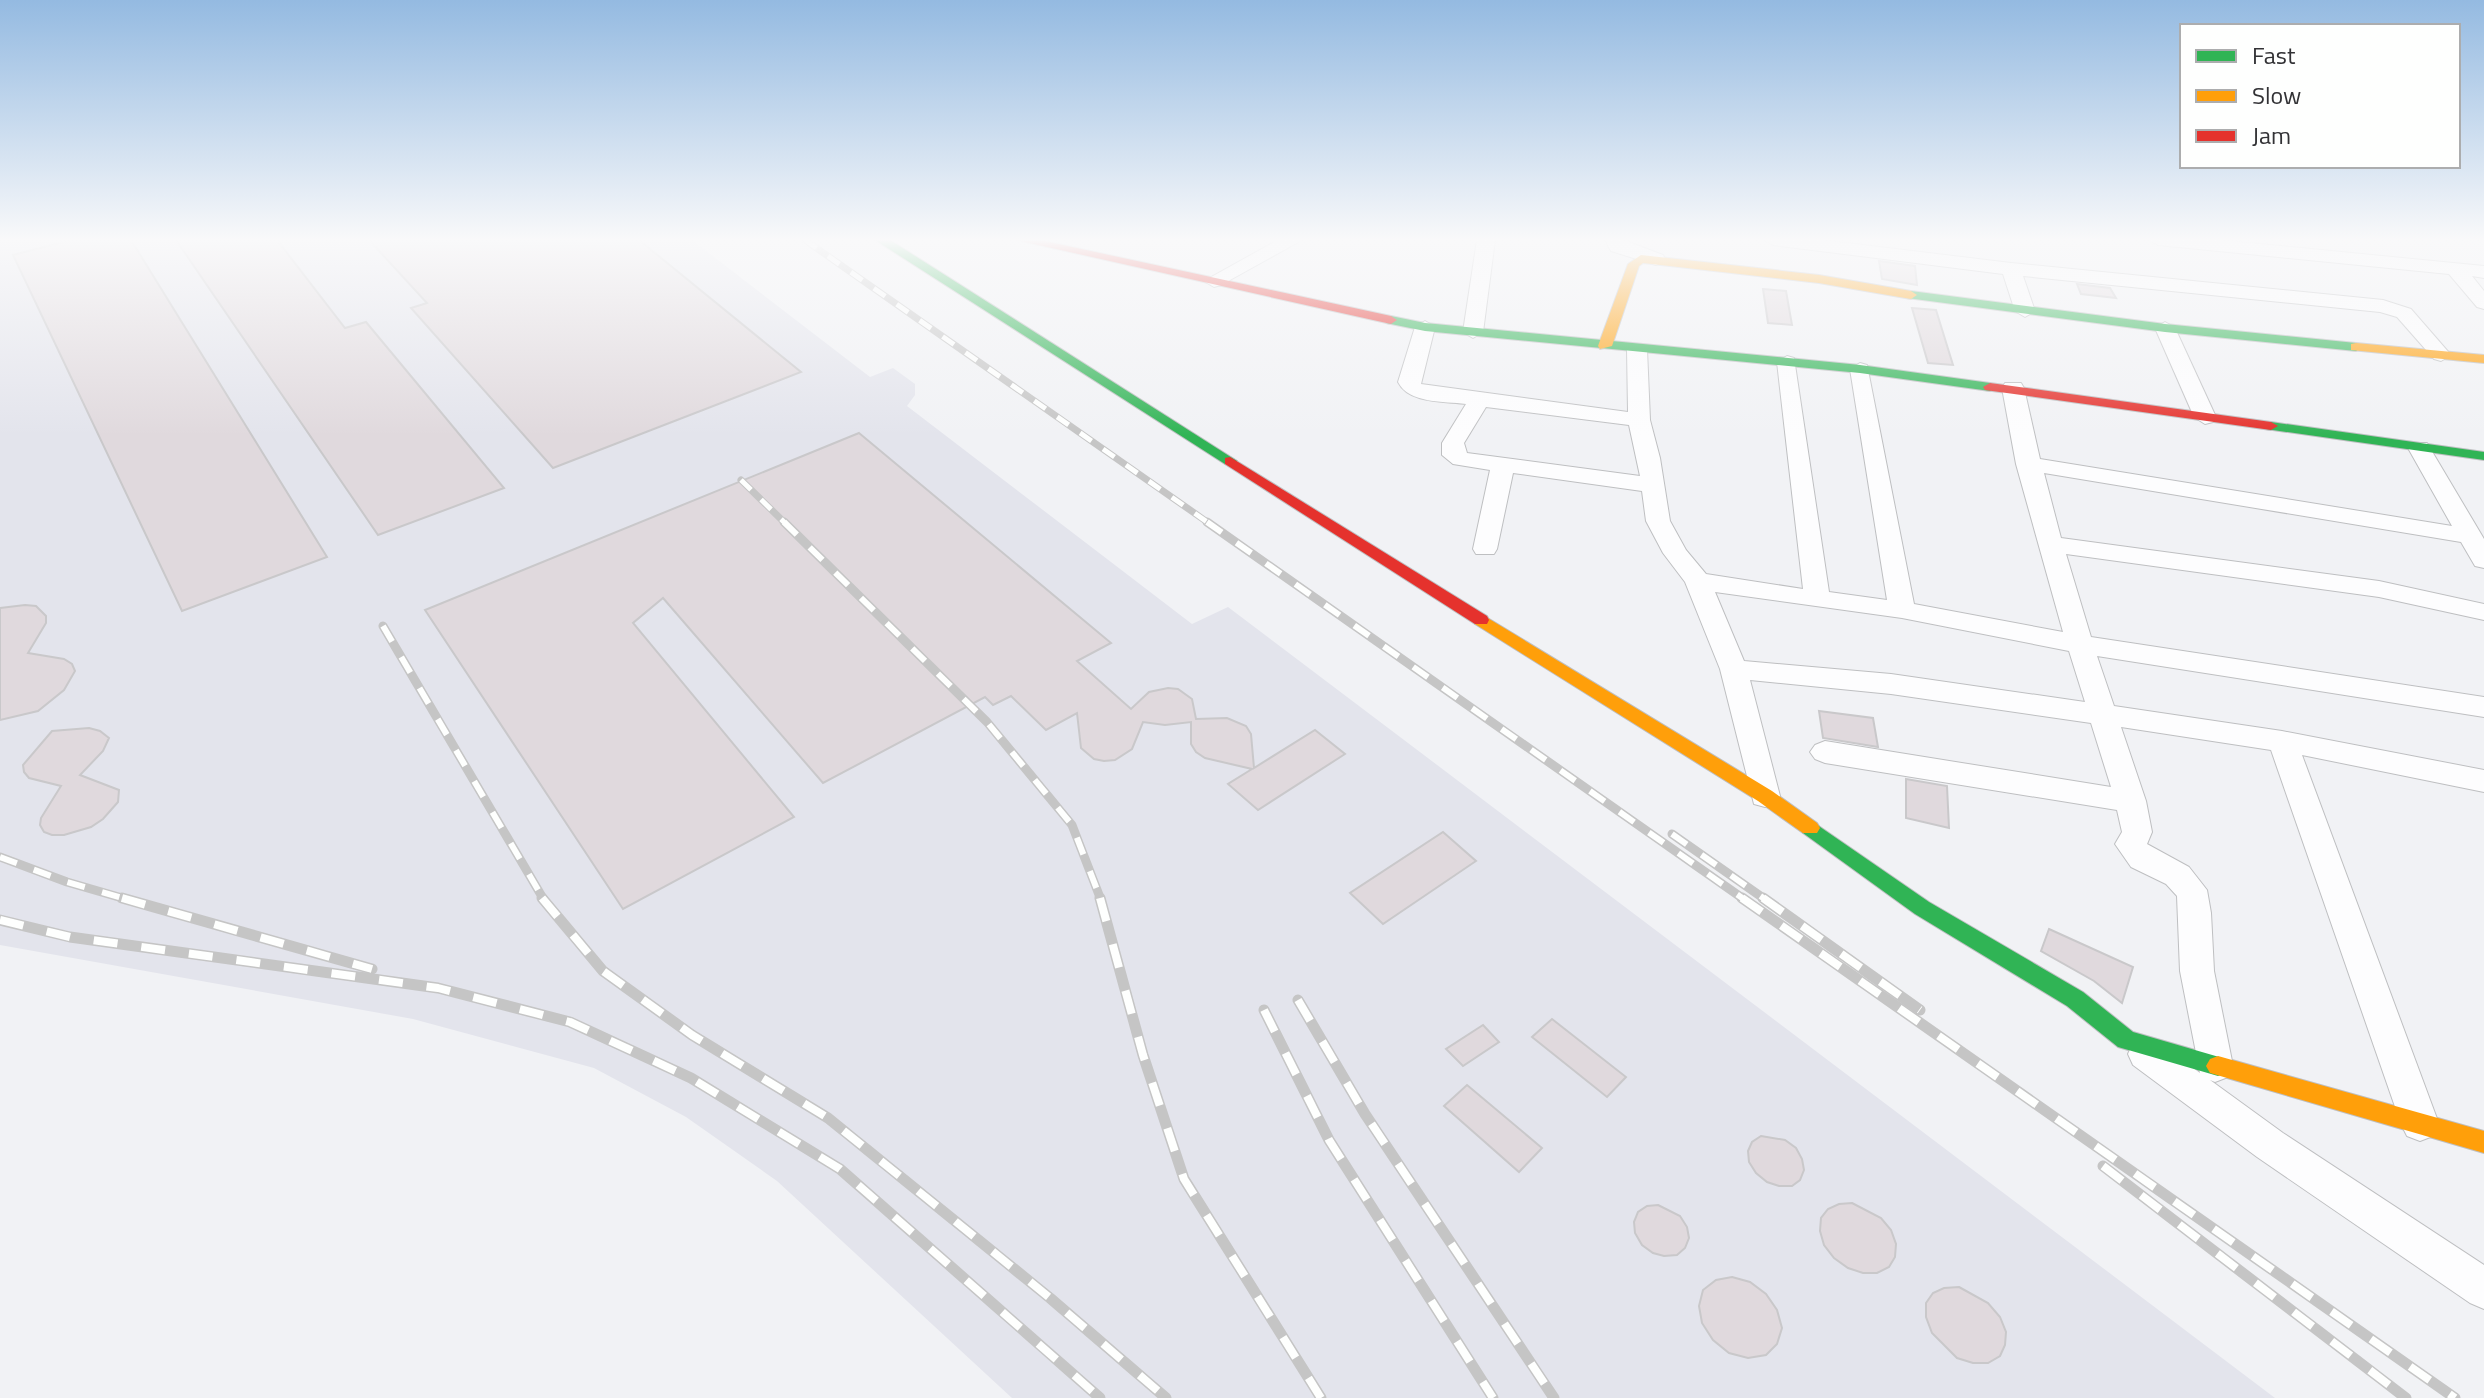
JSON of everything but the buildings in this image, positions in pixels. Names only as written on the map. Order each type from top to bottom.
[{"type":"street","points":[[984,305],[1589,689],[1765,796],[1922,908],[2075,999],[2270,1145],[2484,1289]]},
{"type":"street","points":[[1325,305],[1425,327],[1860,369],[2484,456]]},
{"type":"street","points":[[1473,332],[1477,305]]},
{"type":"street","points":[[1605,346],[1619,305]]},
{"type":"street","points":[[1978,305],[2165,328],[2484,359]]},
{"type":"street","points":[[2023,305],[2025,311]]},
{"type":"street","points":[[2369,305],[2396,308],[2411,319],[2441,355]]},
{"type":"street","points":[[1425,327],[1409,382],[1412,388],[1479,400],[1639,420]]},
{"type":"street","points":[[2165,328],[2205,417]]},
{"type":"street","points":[[1637,349],[1639,420],[1649,458],[1658,521],[1675,553],[1697,580],[1734,669],[1765,796]]},
{"type":"street","points":[[1787,362],[1817,597]]},
{"type":"street","points":[[1860,369],[1902,610]]},
{"type":"street","points":[[2013,388],[2028,464],[2080,644],[2131,801],[2137,832],[2131,844],[2133,851],[2142,859],[2179,874],[2194,895],[2195,959],[2215,1066]]},
{"type":"street","points":[[1479,400],[1451,449],[1453,455],[1461,459],[1652,485]]},
{"type":"street","points":[[2419,448],[2484,560]]},
{"type":"street","points":[[2028,464],[2470,536]]},
{"type":"street","points":[[1485,549],[1503,465]]},
{"type":"street","points":[[2051,544],[2379,589],[2484,612]]},
{"type":"street","points":[[1697,580],[1739,589],[1902,610],[2080,644],[2484,707]]},
{"type":"street","points":[[1734,669],[1876,682],[2102,714],[2282,741],[2484,781]]},
{"type":"street","points":[[2282,741],[2420,1124]]},
{"type":"street","points":[[1825,752],[2131,801]]},
{"type":"street","points":[[2126,1040],[2484,1142]]},
{"type":"shaded area","points":[[0,305],[777,305],[870,377],[893,368],[915,384],[915,395],[907,406],[1192,624],[1228,607],[2275,1398],[1012,1398],[777,1181],[686,1117],[594,1068],[413,1019],[0,945]]},
{"type":"railway","points":[[898,305],[1210,524]]},
{"type":"railway","points":[[741,480],[786,524]]},
{"type":"railway","points":[[784,522],[987,722],[1072,825],[1101,900]]},
{"type":"railway","points":[[1207,522],[1745,900]]},
{"type":"railway","points":[[383,626],[544,900]]},
{"type":"railway","points":[[1672,834],[1766,900]]},
{"type":"railway","points":[[0,857],[67,882],[127,899]]},
{"type":"railway","points":[[122,898],[127,899]]},
{"type":"railway","points":[[542,898],[603,971],[692,1035],[828,1118],[1050,1298],[1166,1398]]},
{"type":"railway","points":[[1100,898],[1143,1055],[1184,1179],[1321,1398]]},
{"type":"railway","points":[[1742,898],[2455,1398]]},
{"type":"railway","points":[[1763,898],[1920,1010]]},
{"type":"railway","points":[[127,899],[372,969]]},
{"type":"railway","points":[[0,920],[70,937],[438,988],[570,1022],[691,1078],[840,1169],[1100,1398]]},
{"type":"railway","points":[[1298,1000],[1365,1114],[1554,1398]]},
{"type":"railway","points":[[1264,1010],[1329,1140],[1493,1398]]},
{"type":"railway","points":[[2103,1166],[2406,1398]]},
{"type":"traffic: fast","points":[[984,305],[1230,461]]},
{"type":"traffic: fast","points":[[1990,305],[2165,328],[2356,347]]},
{"type":"traffic: fast","points":[[1391,320],[1425,327],[1860,369],[1990,387]]},
{"type":"traffic: fast","points":[[2271,426],[2484,456]]},
{"type":"traffic: fast","points":[[1810,828],[1922,908],[2075,999],[2126,1040],[2218,1066]]},
{"type":"traffic: slow","points":[[1605,346],[1619,305]]},
{"type":"traffic: slow","points":[[2356,347],[2484,359]]},
{"type":"traffic: slow","points":[[1481,620],[1765,796],[1810,828]]},
{"type":"traffic: slow","points":[[2218,1066],[2484,1142]]},
{"type":"traffic: jam","points":[[1323,305],[1391,320]]},
{"type":"traffic: jam","points":[[1990,387],[2271,426]]},
{"type":"traffic: jam","points":[[1230,461],[1481,620]]}]
